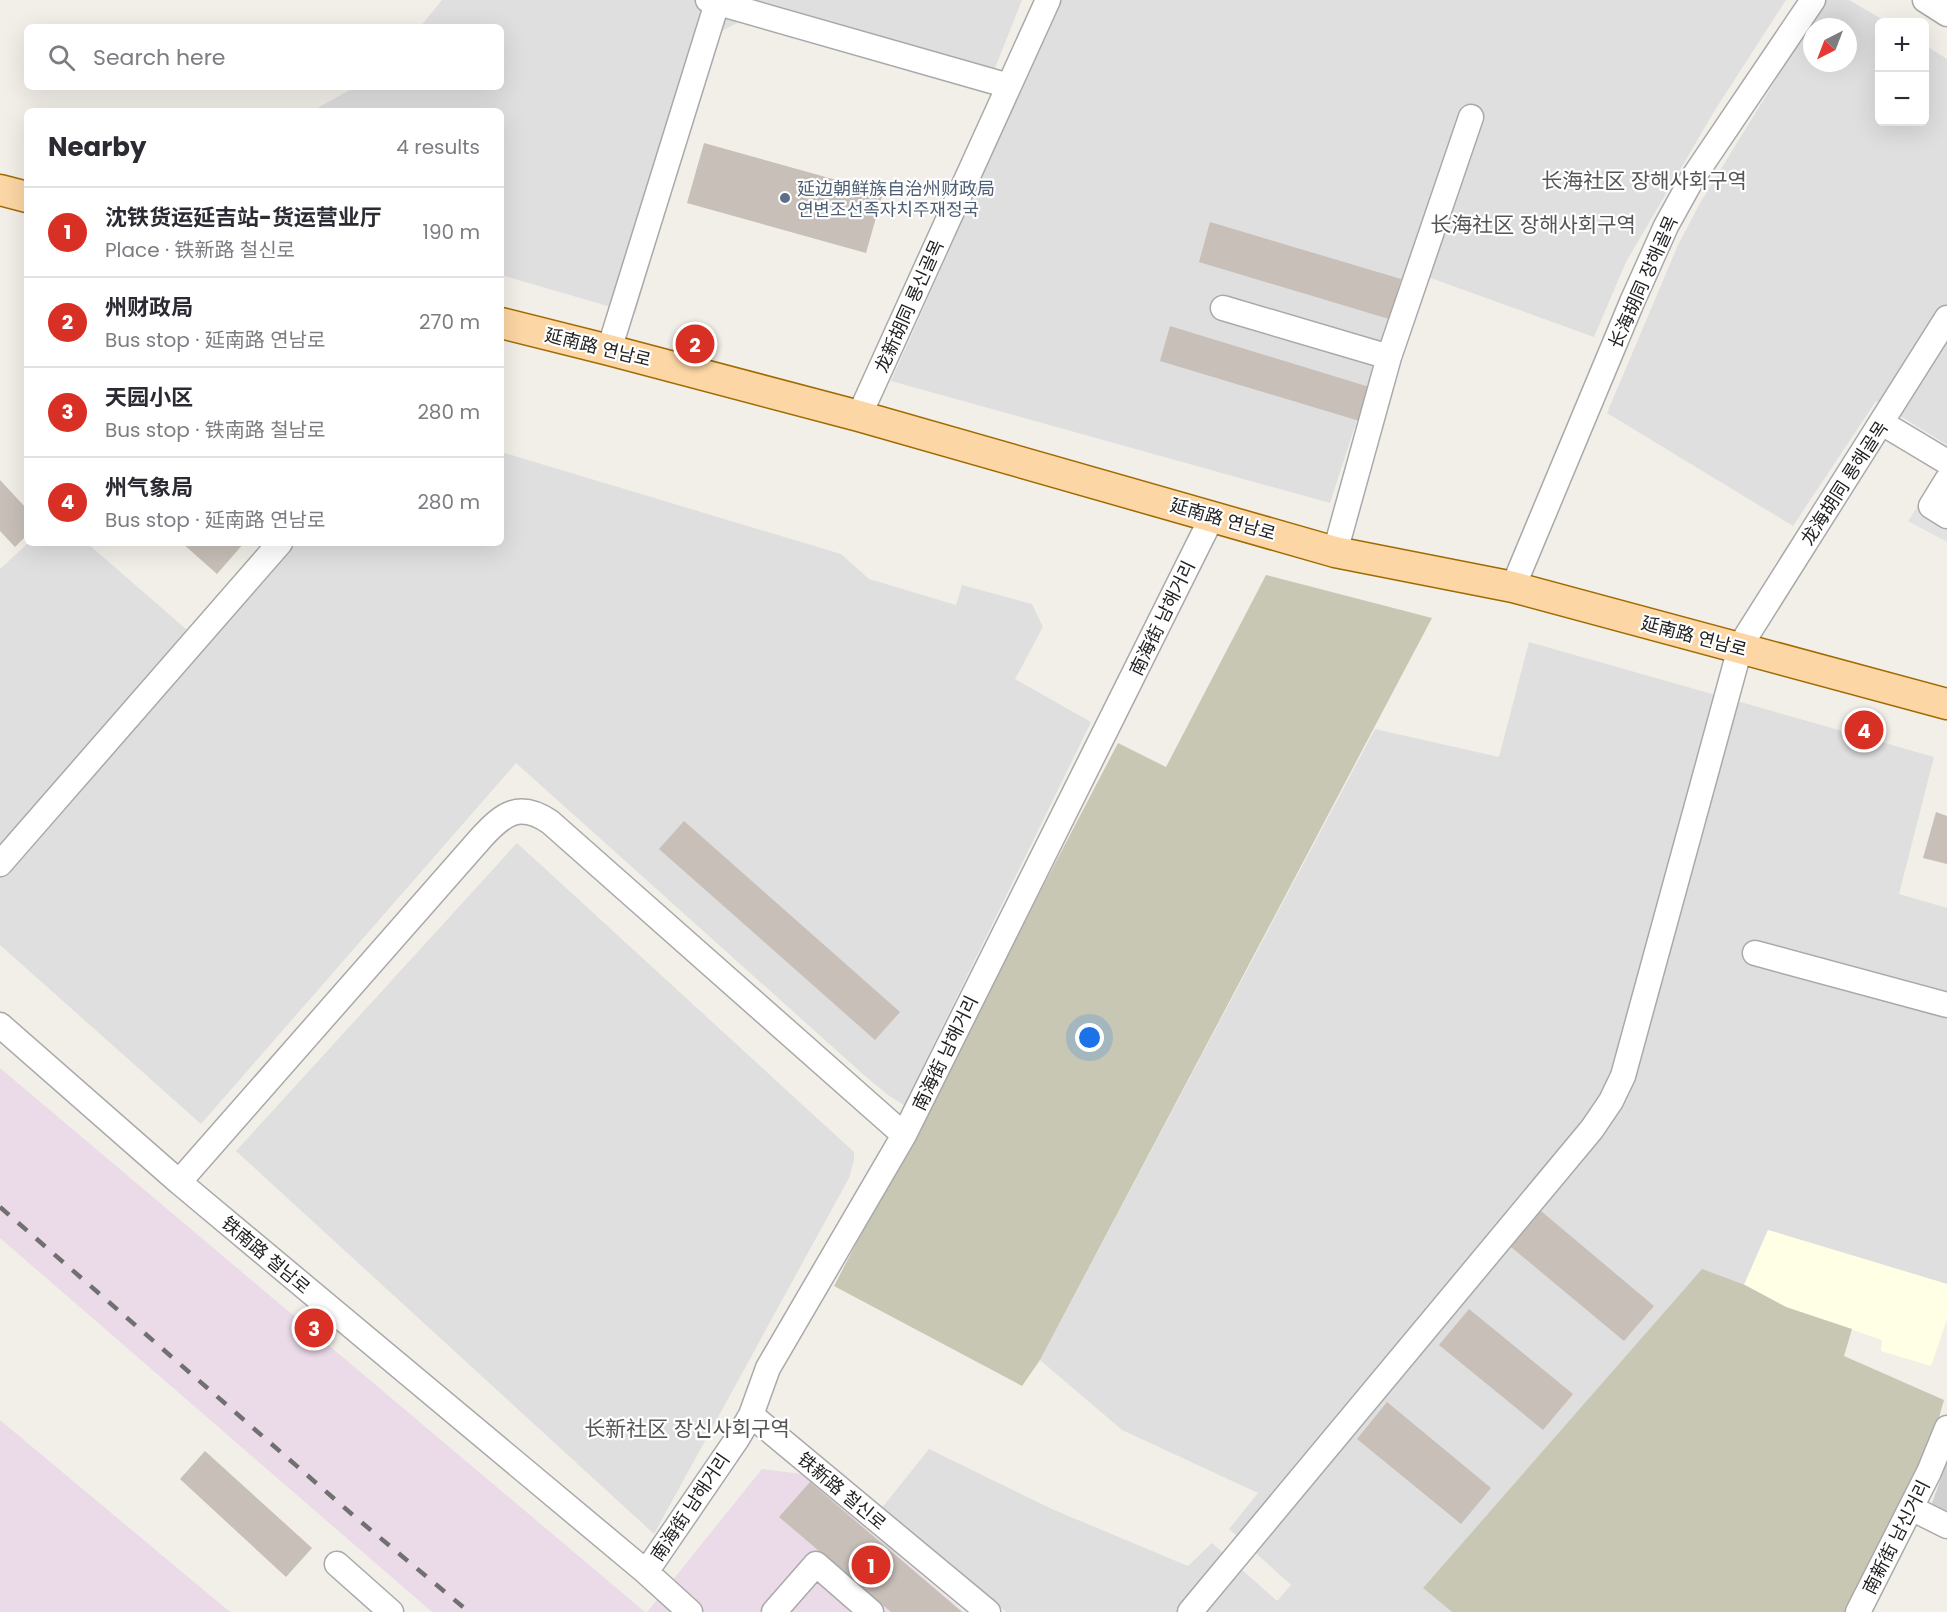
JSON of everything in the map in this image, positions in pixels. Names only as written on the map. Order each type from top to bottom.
[{"type":"main road","points":[[0,190],[24,196]]},
{"type":"main road","name":"延南路 연남로","points":[[504,324],[859,416],[1213,515],[1335,552],[1513,587],[1947,705]]},
{"type":"street","name":"龙新胡同 룡신골목","points":[[859,416],[1048,0]]},
{"type":"street","name":"长海胡同 장해골목","points":[[1513,587],[1666,226],[1692,179],[1813,0]]},
{"type":"street","points":[[1925,0],[1947,14]]},
{"type":"street","points":[[609,350],[712,1],[1009,86]]},
{"type":"street","points":[[1335,552],[1389,357],[1471,117]]},
{"type":"street","points":[[1223,308],[1389,357]]},
{"type":"street","name":"龙海胡同 룡해골목","points":[[1190,1612],[1584,1138],[1611,1101],[1623,1076],[1740,648],[1947,318]]},
{"type":"street","points":[[1882,423],[1947,462]]},
{"type":"street","points":[[1947,480],[1931,506],[1947,516]]},
{"type":"street","name":"南海街 남해거리","points":[[646,1572],[737,1439],[751,1415],[768,1368],[904,1134],[1213,515]]},
{"type":"street","points":[[0,864],[277,546]]},
{"type":"street","points":[[179,1182],[481,838],[496,822],[509,813],[526,811],[538,814],[550,822],[904,1134]]},
{"type":"street","points":[[1755,953],[1947,1005]]},
{"type":"street","name":"铁南路 철남로","points":[[0,1025],[179,1182],[646,1572],[690,1612]]},
{"type":"street","name":"铁新路 철신로","points":[[751,1415],[988,1612]]},
{"type":"street","name":"南新街 남신거리","points":[[1858,1612],[1929,1472],[1947,1428]]},
{"type":"street","points":[[1911,1508],[1947,1526]]},
{"type":"street","points":[[337,1564],[392,1612]]},
{"type":"street","points":[[774,1612],[816,1564],[872,1612]]},
{"type":"shaded area","points":[[442,0],[1022,0],[986,91],[741,21],[718,33],[635,314],[504,276],[504,108],[317,108],[350,90],[504,90],[504,24],[422,24]]},
{"type":"shaded area","points":[[1061,0],[1786,0],[1715,110],[1626,262],[1594,337],[1406,269],[1330,503],[891,381]]},
{"type":"shaded area","points":[[1825,0],[1849,0],[1880,18],[1875,18],[1875,126],[1929,126],[1929,48],[1947,59],[1947,445],[1876,401],[1793,526],[1607,413],[1678,245],[1700,203],[1803,36],[1803,72],[1857,72],[1857,18],[1814,18]]},
{"type":"shaded area","points":[[504,453],[841,554],[869,579],[956,605],[962,585],[1032,604],[1043,627],[1015,679],[1091,722],[904,1105],[865,1076],[516,763],[201,1124],[0,945],[0,569],[25,546],[90,546],[202,643],[283,546],[504,546]]},
{"type":"shaded area","points":[[1943,468],[1947,471],[1947,542],[1908,521]]},
{"type":"shaded area","points":[[1266,575],[1432,618],[1040,1360],[1022,1386],[834,1286],[1118,743],[1166,767]]},
{"type":"shaded area","points":[[1529,642],[1934,757],[1899,894],[1947,908],[1947,1284],[1768,1230],[1744,1285],[1702,1270],[1423,1588],[1452,1612],[1006,1612],[881,1509],[929,1449],[1054,1510],[1188,1566],[1212,1543],[1277,1601],[1291,1585],[1229,1529],[1258,1493],[1122,1430],[1040,1360],[1375,729],[1499,757]]},
{"type":"shaded area","points":[[517,843],[854,1152],[849,1178],[654,1534],[236,1151]]},
{"type":"shaded area","points":[[0,1068],[645,1612],[432,1612],[0,1238]]},
{"type":"shaded area","points":[[1768,1230],[1947,1284],[1947,1319],[1931,1366],[1881,1351],[1882,1340],[1786,1307],[1744,1285]]},
{"type":"shaded area","points":[[1702,1269],[1745,1285],[1786,1307],[1852,1329],[1844,1356],[1944,1400],[1927,1459],[1846,1612],[1452,1612],[1423,1588]]},
{"type":"shaded area","points":[[0,1420],[230,1612],[0,1612]]},
{"type":"shaded area","points":[[1947,1462],[1947,1521],[1929,1511]]},
{"type":"shaded area","points":[[762,1469],[802,1474],[964,1612],[647,1612]]},
{"type":"building","name":"延边朝鲜族自治州财政局 연변조선족자치주재정국","points":[[704,143],[883,193],[866,253],[687,203]]},
{"type":"building","points":[[1210,222],[1401,279],[1389,319],[1199,262]]},
{"type":"building","points":[[1170,326],[1376,389],[1366,423],[1160,361]]},
{"type":"building","points":[[0,480],[24,506],[24,538],[15,547],[0,531]]},
{"type":"building","points":[[185,546],[241,546],[217,574]]},
{"type":"building","points":[[1936,812],[1947,816],[1947,864],[1923,858]]},
{"type":"building","points":[[684,821],[900,1012],[875,1040],[659,849]]},
{"type":"building","points":[[1541,1211],[1654,1306],[1624,1341],[1511,1247]]},
{"type":"building","points":[[1469,1309],[1573,1394],[1543,1430],[1439,1345]]},
{"type":"building","points":[[1387,1402],[1491,1488],[1461,1524],[1357,1439]]},
{"type":"building","points":[[205,1451],[312,1548],[286,1577],[180,1479]]},
{"type":"building","points":[[810,1482],[962,1612],[891,1612],[779,1517]]},
{"type":"railway","points":[[0,1207],[354,1516],[469,1612]]},
{"type":"place","name":"延边朝鲜族自治州财政局 연변조선족자치주재정국","points":[[785,198]]},
{"type":"place","name":"州财政局","points":[[695,344]]},
{"type":"place","name":"州气象局","points":[[1864,730]]},
{"type":"place","name":"天园小区","points":[[314,1328]]},
{"type":"place","name":"沈铁货运延吉站-货运营业厅","points":[[871,1565]]},
{"type":"district","name":"长海社区 장해사회구역","points":[[1644,180]]},
{"type":"district","name":"长海社区 장해사회구역","points":[[1533,224]]},
{"type":"district","name":"长新社区 장신사회구역","points":[[687,1428]]}]
